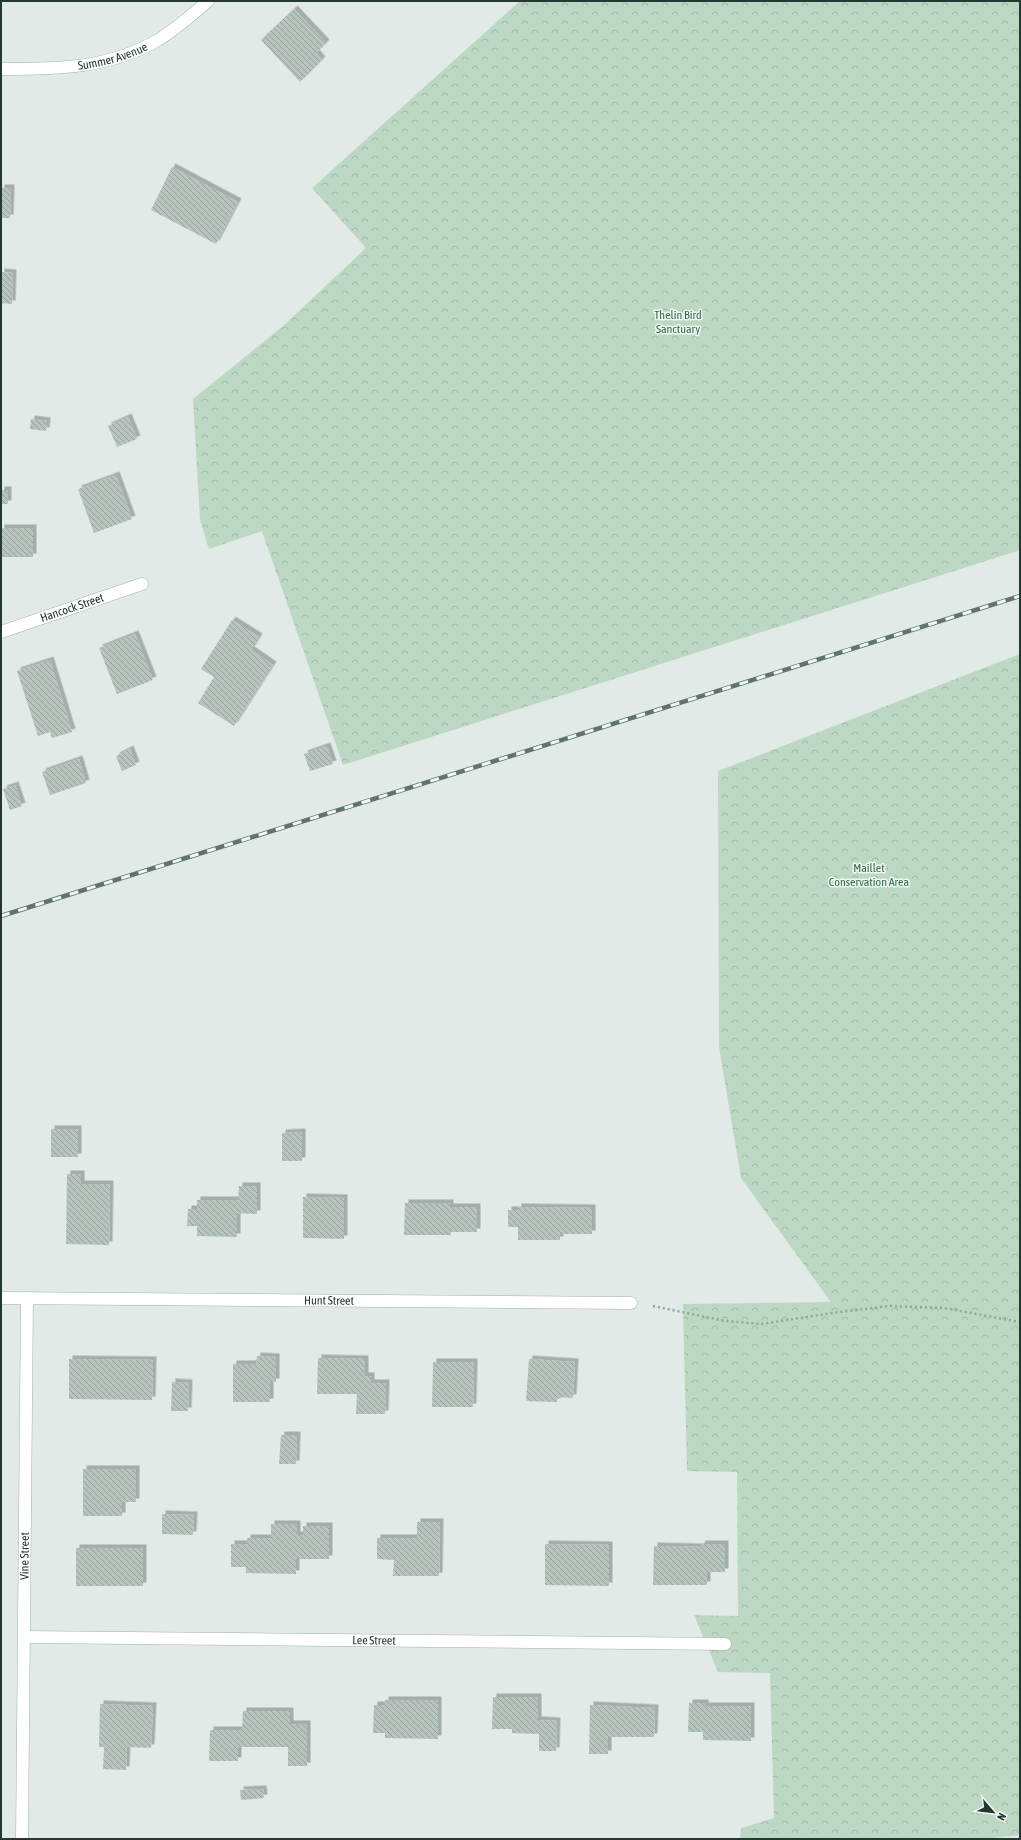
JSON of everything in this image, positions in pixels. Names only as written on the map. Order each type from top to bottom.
[{"type":"street","name":"Summer Avenue","points":[[1,69],[46,69],[91,65],[112,60],[134,52],[158,40],[182,24],[208,1]]},
{"type":"street","name":"Hancock Street","points":[[1,632],[142,584]]},
{"type":"street","points":[[1,1298],[27,1298]]},
{"type":"street","name":"Hunt Street","points":[[27,1298],[631,1303]]},
{"type":"street","name":"Vine Street","points":[[22,1839],[27,1298]]},
{"type":"street","name":"Lee Street","points":[[24,1637],[725,1644]]},
{"type":"path","points":[[631,1303],[725,1321],[762,1324],[889,1306],[944,1308],[1020,1322]]},
{"type":"green space","name":"Thelin Bird Sanctuary","points":[[520,1],[1020,1],[1020,550],[343,765],[262,531],[209,549],[200,519],[193,399],[283,326],[366,248],[312,188]]},
{"type":"green space","name":"Maillet Conservation Area","points":[[1020,654],[1020,1835],[984,1839],[740,1839],[741,1828],[774,1818],[770,1673],[718,1672],[694,1615],[738,1616],[737,1472],[687,1471],[683,1304],[831,1302],[741,1178],[719,1047],[718,771]]},
{"type":"building","points":[[294,9],[326,43],[316,53],[322,60],[300,82],[261,40]]},
{"type":"building","points":[[172,167],[238,202],[216,244],[151,210]]},
{"type":"building","points":[[1,188],[11,188],[10,218],[1,218]]},
{"type":"building","points":[[1,272],[13,273],[12,304],[1,303]]},
{"type":"building","points":[[128,417],[137,439],[117,447],[108,426]]},
{"type":"building","points":[[31,419],[47,421],[46,431],[30,429]]},
{"type":"building","points":[[116,475],[132,519],[94,533],[78,489]]},
{"type":"building","points":[[1,490],[8,490],[8,504],[1,504]]},
{"type":"building","points":[[1,528],[33,528],[33,557],[1,557]]},
{"type":"building","points":[[232,620],[259,637],[251,650],[273,665],[234,726],[198,703],[214,677],[201,669]]},
{"type":"building","points":[[135,634],[153,680],[117,694],[99,648]]},
{"type":"building","points":[[50,660],[72,732],[52,738],[50,732],[38,736],[17,671]]},
{"type":"building","points":[[327,746],[333,764],[310,771],[304,754]]},
{"type":"building","points":[[130,749],[136,765],[122,771],[116,756]]},
{"type":"building","points":[[79,759],[86,783],[50,795],[42,772]]},
{"type":"building","points":[[15,785],[22,806],[10,810],[3,789]]},
{"type":"building","points":[[51,1129],[78,1129],[78,1157],[51,1157]]},
{"type":"building","points":[[302,1132],[302,1161],[282,1161],[282,1133]]},
{"type":"building","points":[[67,1174],[81,1174],[81,1184],[110,1184],[109,1245],[66,1244]]},
{"type":"building","points":[[239,1186],[257,1186],[257,1214],[237,1213],[237,1237],[197,1236],[197,1226],[187,1226],[188,1209],[197,1209],[197,1200],[238,1200]]},
{"type":"building","points":[[303,1197],[344,1198],[344,1239],[303,1238]]},
{"type":"building","points":[[405,1203],[450,1203],[450,1207],[477,1207],[477,1232],[451,1232],[451,1235],[404,1235]]},
{"type":"building","points":[[518,1207],[592,1208],[592,1234],[560,1234],[560,1240],[518,1240],[518,1227],[508,1227],[508,1210],[518,1210]]},
{"type":"building","points":[[257,1356],[276,1357],[276,1382],[270,1382],[270,1402],[233,1402],[233,1364],[256,1364]]},
{"type":"building","points":[[318,1358],[365,1359],[365,1376],[371,1376],[371,1383],[386,1383],[385,1414],[356,1414],[357,1394],[317,1394]]},
{"type":"building","points":[[69,1359],[153,1360],[152,1400],[69,1399]]},
{"type":"building","points":[[529,1359],[575,1362],[573,1398],[558,1397],[557,1402],[526,1401]]},
{"type":"building","points":[[433,1362],[474,1362],[473,1407],[432,1407]]},
{"type":"building","points":[[172,1382],[189,1383],[188,1411],[171,1411]]},
{"type":"building","points":[[281,1435],[297,1435],[296,1464],[279,1464]]},
{"type":"building","points":[[83,1469],[136,1469],[136,1502],[122,1502],[122,1516],[83,1516]]},
{"type":"building","points":[[162,1514],[194,1515],[193,1535],[162,1534]]},
{"type":"building","points":[[417,1522],[440,1522],[439,1576],[393,1576],[394,1560],[377,1559],[377,1538],[417,1538]]},
{"type":"building","points":[[271,1524],[297,1524],[297,1535],[303,1535],[303,1526],[329,1526],[329,1559],[296,1559],[296,1574],[246,1573],[246,1567],[231,1567],[231,1544],[247,1544],[247,1538],[271,1538]]},
{"type":"building","points":[[545,1544],[609,1545],[609,1586],[545,1585]]},
{"type":"building","points":[[702,1544],[725,1544],[725,1572],[707,1572],[707,1585],[653,1585],[654,1546],[701,1547]]},
{"type":"building","points":[[76,1548],[143,1548],[143,1586],[76,1586]]},
{"type":"building","points":[[493,1697],[538,1697],[538,1720],[557,1721],[556,1751],[539,1751],[539,1734],[512,1733],[512,1729],[492,1729]]},
{"type":"building","points":[[385,1700],[438,1700],[438,1739],[385,1738],[385,1733],[373,1733],[374,1705],[385,1705]]},
{"type":"building","points":[[689,1703],[705,1703],[705,1706],[751,1706],[751,1741],[703,1740],[703,1732],[688,1732]]},
{"type":"building","points":[[100,1704],[153,1706],[151,1748],[127,1747],[126,1770],[103,1769],[104,1747],[99,1747]]},
{"type":"building","points":[[590,1705],[655,1708],[654,1737],[608,1737],[608,1754],[589,1754]]},
{"type":"building","points":[[243,1711],[290,1711],[290,1724],[307,1724],[307,1766],[288,1766],[288,1747],[238,1747],[238,1761],[209,1761],[210,1730],[242,1730]]},
{"type":"building","points":[[263,1789],[264,1798],[241,1800],[240,1790]]},
{"type":"railway","points":[[1,916],[1020,596]]}]
